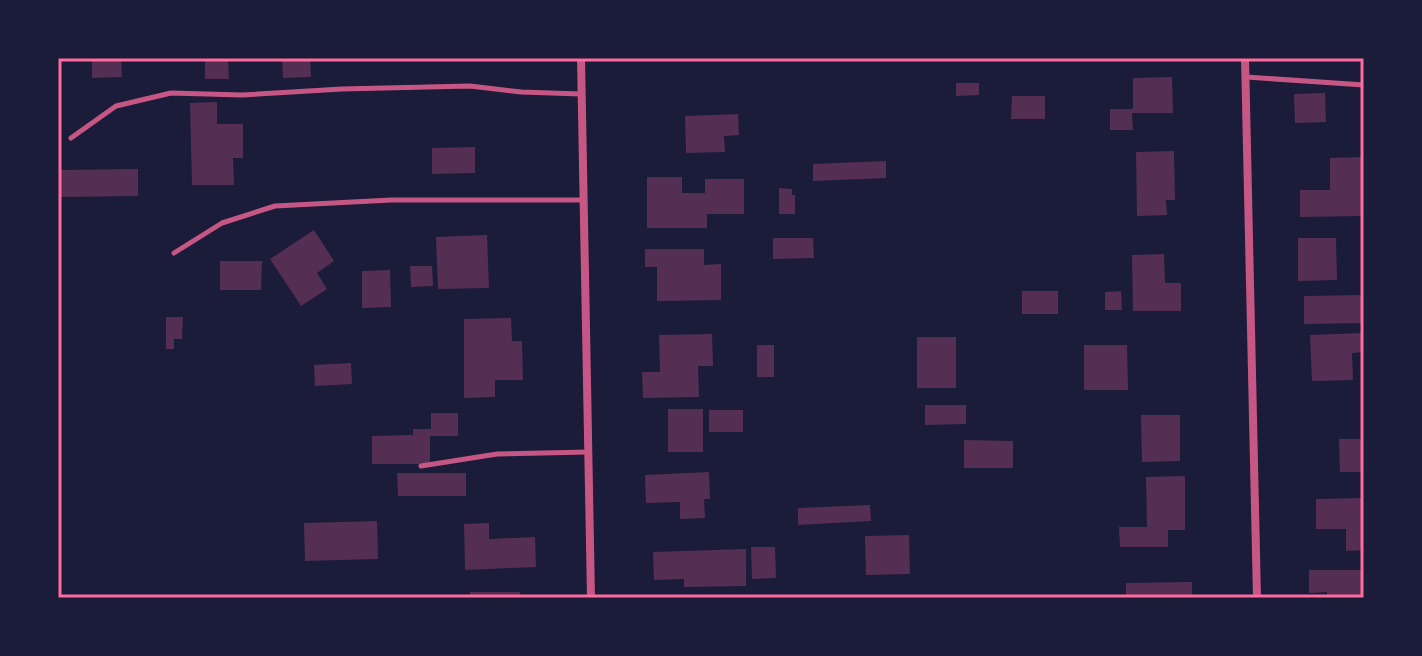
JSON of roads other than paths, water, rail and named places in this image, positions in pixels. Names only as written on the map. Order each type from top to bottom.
[{"type":"street","points":[[581,58],[591,598]]},
{"type":"street","points":[[1245,58],[1257,598]]},
{"type":"lane","points":[[1246,77],[1364,85]]},
{"type":"lane","points":[[71,138],[116,106],[171,93],[242,95],[470,86],[582,94]]},
{"type":"lane","points":[[174,253],[222,223],[275,206],[407,200],[584,200]]},
{"type":"lane","points":[[421,466],[497,454],[588,452]]}]
